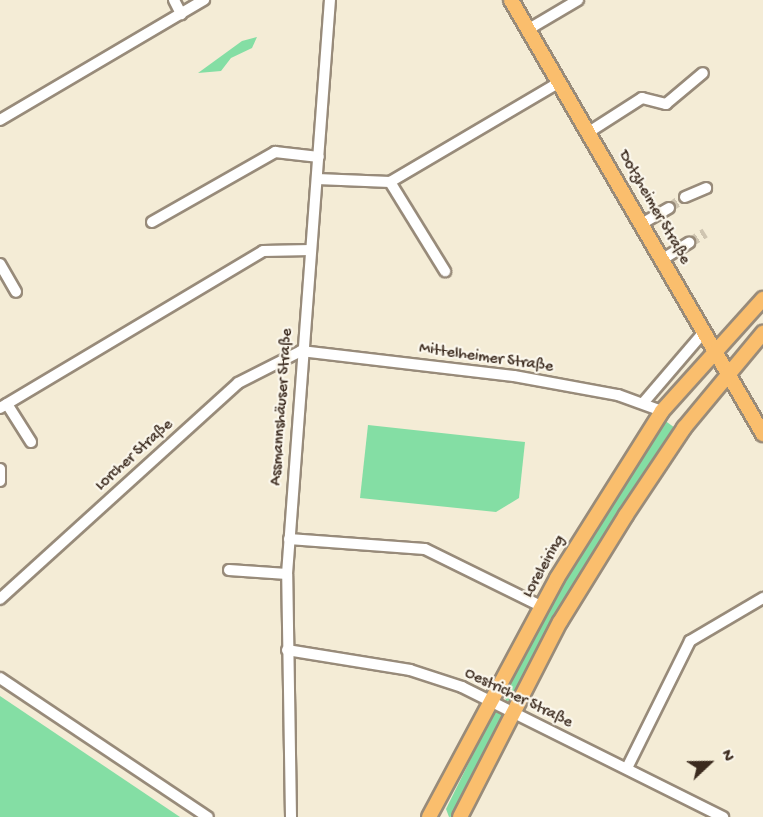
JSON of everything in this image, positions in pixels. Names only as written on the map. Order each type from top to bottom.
[{"type":"main road","name":"Dotzheimer Straße","points":[[511,0],[643,223],[763,434]]},
{"type":"main road","name":"Loreleiring","points":[[429,817],[493,702],[541,606],[662,411],[713,348],[763,299]]},
{"type":"main road","points":[[460,817],[511,712],[660,463],[763,333]]},
{"type":"street","points":[[174,0],[181,14]]},
{"type":"street","points":[[0,120],[204,0]]},
{"type":"street","name":"Assmannshäuser Straße","points":[[291,817],[287,574],[330,0]]},
{"type":"street","points":[[529,29],[578,0]]},
{"type":"street","points":[[589,132],[642,98],[666,104],[703,74]]},
{"type":"street","points":[[317,179],[390,182],[560,82]]},
{"type":"street","points":[[152,222],[275,152],[320,157]]},
{"type":"street","points":[[390,182],[445,272]]},
{"type":"street","points":[[685,197],[706,188]]},
{"type":"street","points":[[643,223],[669,208]]},
{"type":"street","points":[[663,259],[689,243]]},
{"type":"street","points":[[31,442],[3,406],[263,251],[311,250]]},
{"type":"street","points":[[0,264],[16,292]]},
{"type":"street","points":[[644,402],[704,332]]},
{"type":"street","name":"Mittelheimer Straße","points":[[302,351],[514,376],[644,402],[662,411]]},
{"type":"street","name":"Lorcher Straße","points":[[0,599],[238,383],[302,351]]},
{"type":"street","points":[[0,469],[0,480]]},
{"type":"street","points":[[289,539],[426,549],[541,606]]},
{"type":"street","points":[[229,570],[287,574]]},
{"type":"street","points":[[627,768],[690,641],[763,598]]},
{"type":"street","name":"Oestricher Straße","points":[[287,650],[410,670],[493,702],[723,817]]},
{"type":"street","points":[[0,678],[208,817]]},
{"type":"green space","points":[[257,37],[252,48],[231,58],[221,71],[198,73],[242,41]]},
{"type":"green space","points":[[664,420],[678,430],[555,617],[513,700],[506,701],[504,693],[547,607]]},
{"type":"green space","points":[[368,425],[525,442],[519,498],[496,512],[360,498]]},
{"type":"green space","points":[[0,696],[180,817],[0,817]]},
{"type":"green space","points":[[502,710],[505,717],[457,816],[449,817],[446,809],[494,712]]},
{"type":"tunnel","points":[[669,208],[685,197]]},
{"type":"tunnel","points":[[689,243],[705,233]]}]
